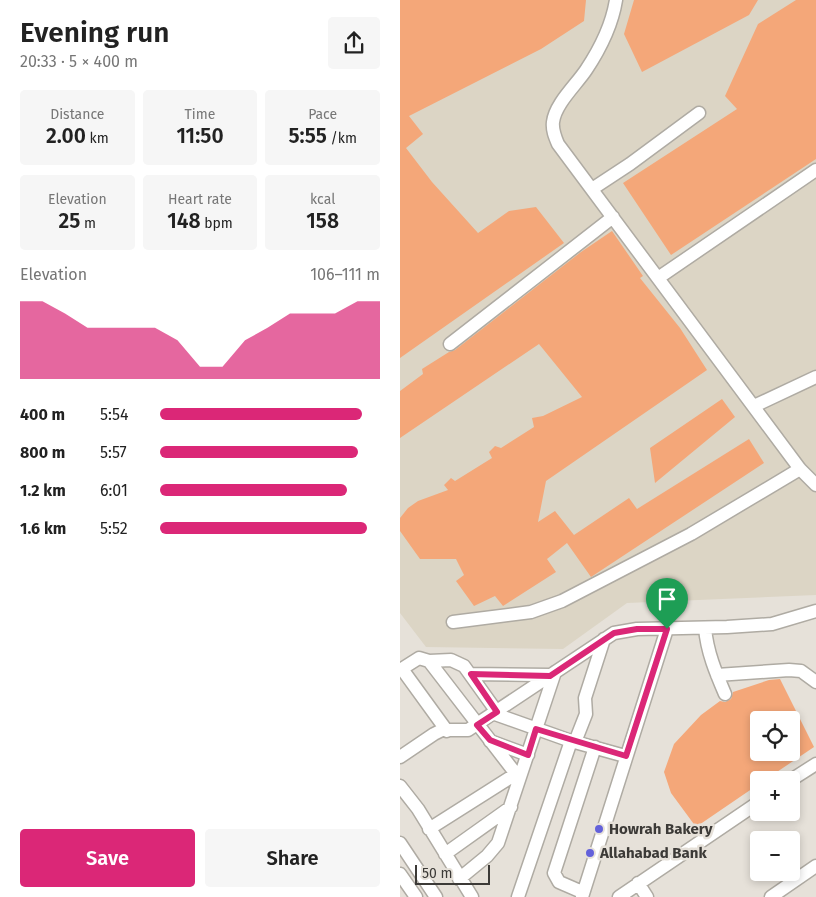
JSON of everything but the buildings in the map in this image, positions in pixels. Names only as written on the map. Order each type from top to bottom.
[{"type":"street","points":[[616,0],[614,15],[602,43],[553,121],[553,133],[558,144],[800,469],[816,485]]},
{"type":"street","points":[[592,189],[630,164],[699,113]]},
{"type":"street","points":[[658,278],[816,170]]},
{"type":"street","points":[[450,344],[613,217]]},
{"type":"street","points":[[754,406],[816,377]]},
{"type":"street","points":[[453,622],[531,612],[562,601],[691,534],[800,469]]},
{"type":"street","points":[[400,757],[434,734],[468,730],[477,725],[604,639],[625,630],[772,624],[815,611]]},
{"type":"street","points":[[705,628],[706,644],[725,694]]},
{"type":"street","points":[[595,747],[554,873],[559,882],[582,894],[600,844],[667,629]]},
{"type":"street","points":[[518,897],[573,741],[586,714],[584,702],[604,639]]},
{"type":"street","points":[[447,731],[401,669],[419,658],[429,661],[459,662],[471,674],[496,713],[536,729],[626,756]]},
{"type":"street","points":[[429,661],[477,725],[520,771]]},
{"type":"street","points":[[717,675],[789,670],[801,671],[816,682]]},
{"type":"street","points":[[471,674],[553,674]]},
{"type":"street","points":[[459,879],[487,856],[498,843],[553,674]]},
{"type":"street","points":[[490,740],[528,755]]},
{"type":"street","points":[[800,774],[816,764]]},
{"type":"street","points":[[429,828],[520,771]]},
{"type":"street","points":[[400,786],[410,797],[459,879],[472,897]]},
{"type":"street","points":[[444,854],[511,807]]},
{"type":"street","points":[[618,897],[750,808]]},
{"type":"street","points":[[400,843],[436,897]]},
{"type":"street","points":[[771,897],[816,866]]},
{"type":"street","points":[[402,882],[416,897]]},
{"type":"street","points":[[638,883],[648,897]]},
{"type":"shaded area","points":[[400,0],[816,0],[816,595],[627,603],[563,649],[426,647],[400,613]]},
{"type":"place","name":"Howrah Bakery","points":[[599,829]]},
{"type":"place","name":"Allahabad Bank","points":[[590,853]]},
{"type":"route","points":[[637,629],[667,629],[626,756],[536,729],[528,755],[490,740],[477,725],[497,712],[471,674],[550,676],[614,633],[637,629]]}]
